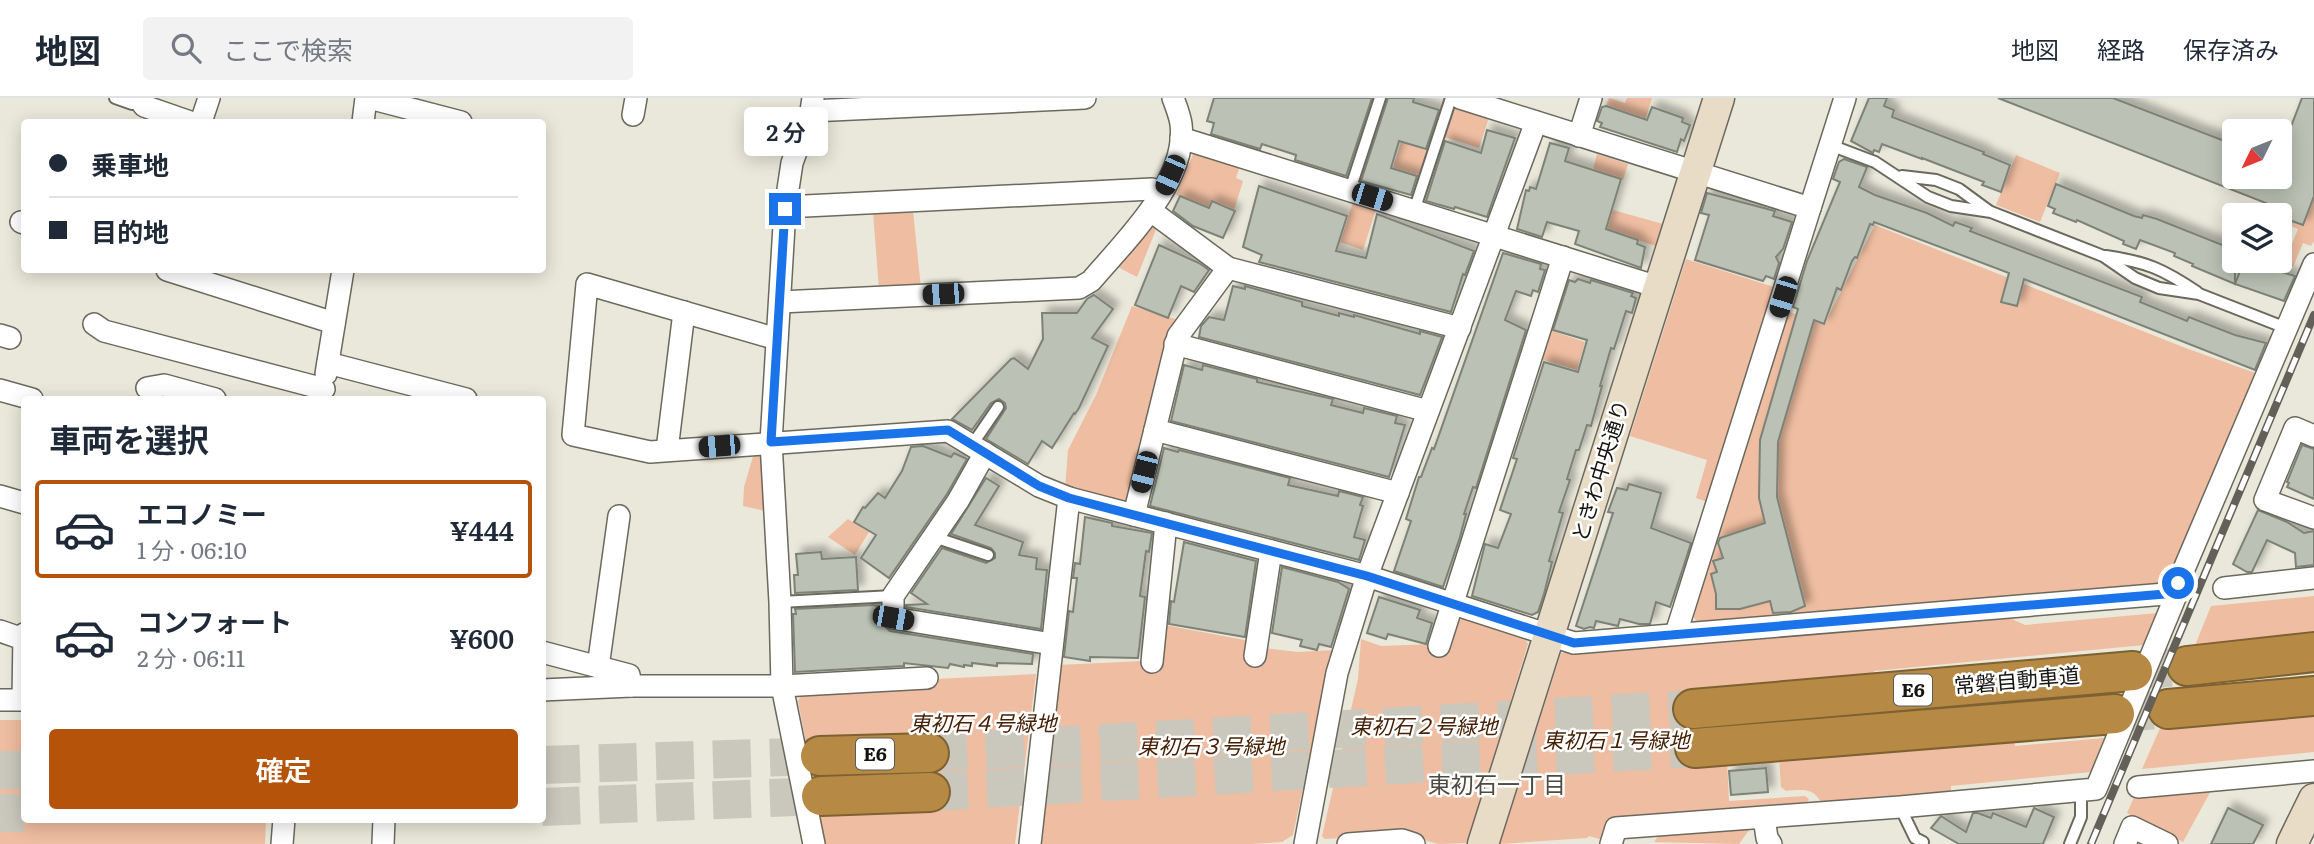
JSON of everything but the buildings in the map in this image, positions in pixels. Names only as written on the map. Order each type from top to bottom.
[{"type":"highway","points":[[2186,666],[2314,652]]},
{"type":"highway","name":"常磐自動車道","points":[[1693,709],[2133,671]]},
{"type":"highway","points":[[2168,709],[2314,696]]},
{"type":"highway","name":"常磐自動車道","points":[[1695,748],[2115,714]]},
{"type":"highway","name":"E6","points":[[820,756],[929,753]]},
{"type":"highway","name":"E6","points":[[821,796],[930,792]]},
{"type":"street","points":[[202,119],[209,98]]},
{"type":"street","points":[[364,119],[368,98],[449,119]]},
{"type":"street","points":[[814,844],[782,686],[771,442],[785,207],[792,163],[812,105],[1085,98]]},
{"type":"street","points":[[780,302],[1079,288],[1091,281],[1156,202],[1178,157],[1181,124],[1173,98]]},
{"type":"street","points":[[1460,98],[1811,208]]},
{"type":"street","points":[[1579,136],[1591,98]]},
{"type":"street","name":"ときわ中央通り","points":[[1483,844],[1719,98]]},
{"type":"street","points":[[1678,635],[1678,627],[1845,98]]},
{"type":"street","points":[[140,99],[144,106],[181,119]]},
{"type":"street","points":[[1305,844],[1336,673],[1367,576],[1496,236],[1536,122]]},
{"type":"street","points":[[1181,138],[1658,287]]},
{"type":"street","points":[[785,207],[1152,189],[1156,202],[1228,268],[1460,328]]},
{"type":"street","points":[[1439,646],[1563,257]]},
{"type":"street","points":[[1611,844],[1616,828],[2096,789],[2177,593],[2178,583],[2314,264]]},
{"type":"street","points":[[1134,515],[1178,336],[1228,268]]},
{"type":"street","points":[[176,273],[334,323]]},
{"type":"street","points":[[93,324],[104,331],[323,394],[343,273]]},
{"type":"street","points":[[777,339],[587,284],[573,435],[650,452],[948,430],[1039,486],[1069,498],[1367,576],[1574,643],[2177,593]]},
{"type":"street","points":[[667,450],[684,312]]},
{"type":"street","points":[[1175,344],[1429,411]]},
{"type":"street","points":[[328,363],[454,396]]},
{"type":"street","points":[[147,388],[164,385],[204,396]]},
{"type":"street","points":[[0,390],[21,396]]},
{"type":"street","points":[[2314,436],[2295,428],[2265,499],[2314,518]]},
{"type":"street","points":[[1155,430],[1398,493]]},
{"type":"street","points":[[979,449],[934,537],[893,596],[893,618],[1052,644]]},
{"type":"street","points":[[0,496],[21,502]]},
{"type":"street","points":[[1030,844],[1069,498]]},
{"type":"street","points":[[598,667],[619,516]]},
{"type":"street","points":[[1152,662],[1166,523]]},
{"type":"street","points":[[1255,656],[1271,551]]},
{"type":"street","points":[[2224,588],[2314,578]]},
{"type":"street","points":[[0,631],[21,635]]},
{"type":"street","points":[[546,653],[629,675],[631,686]]},
{"type":"street","points":[[546,690],[631,686],[782,686],[927,678]]},
{"type":"street","points":[[0,700],[21,700]]},
{"type":"street","points":[[2138,787],[2314,771]]},
{"type":"street","points":[[2299,842],[2314,799]]},
{"type":"street","points":[[1764,818],[1770,844]]},
{"type":"street","points":[[282,844],[284,823]]},
{"type":"street","points":[[383,844],[384,823]]},
{"type":"street","points":[[2125,844],[2132,828],[2167,844]]},
{"type":"street","points":[[1348,844],[1402,840],[1413,844]]},
{"type":"lane","points":[[115,98],[132,104],[140,99]]},
{"type":"lane","points":[[1350,190],[1380,98]]},
{"type":"lane","points":[[1414,211],[1451,98]]},
{"type":"lane","points":[[1830,145],[1875,162],[1928,197],[1951,206],[1991,212],[2103,256],[2135,278],[2160,288],[2199,294],[2286,328]]},
{"type":"lane","points":[[1898,176],[1937,180],[1959,189],[1991,212]]},
{"type":"lane","points":[[2103,256],[2138,261],[2166,271],[2199,294]]},
{"type":"lane","points":[[979,449],[998,407]]},
{"type":"lane","points":[[934,537],[988,555]]},
{"type":"lane","points":[[780,602],[893,596]]},
{"type":"lane","points":[[2070,844],[2081,817],[2081,790]]},
{"type":"lane","points":[[1900,807],[1915,838],[1923,842]]},
{"type":"green space","points":[[1609,98],[1625,103],[1627,98],[1652,98],[1645,120],[1606,106]]},
{"type":"green space","points":[[1457,107],[1489,117],[1479,148],[1445,137],[1452,109]]},
{"type":"green space","points":[[1401,142],[1428,151],[1421,176],[1393,168]]},
{"type":"green space","points":[[1194,152],[1241,163],[1236,178],[1243,181],[1234,210],[1212,200],[1209,208],[1176,195]]},
{"type":"green space","points":[[1597,154],[1628,164],[1623,180],[1593,170]]},
{"type":"green space","points":[[2016,155],[2060,173],[2040,222],[1996,205]]},
{"type":"green space","points":[[2314,196],[2314,241],[2311,246],[2303,243],[2293,267],[2292,244],[2298,229],[2292,227],[2292,221],[2303,225]]},
{"type":"green space","points":[[1354,199],[1377,206],[1363,250],[1340,242]]},
{"type":"green space","points":[[1613,210],[1663,224],[1656,246],[1616,233],[1603,242]]},
{"type":"green space","points":[[913,211],[921,288],[879,290],[873,212]]},
{"type":"green space","points":[[1156,225],[1137,277],[1114,265],[1148,226]]},
{"type":"green space","points":[[1875,225],[2258,374],[2169,583],[1697,624],[1691,610],[1787,311],[1824,325]]},
{"type":"green space","points":[[1686,259],[1777,288],[1710,503],[1696,498],[1707,460],[1630,436]]},
{"type":"green space","points":[[1132,306],[1182,321],[1127,506],[1065,489],[1068,450],[1096,395]]},
{"type":"green space","points":[[1549,330],[1585,342],[1577,370],[1540,359]]},
{"type":"green space","points":[[765,452],[770,512],[743,506],[744,487],[754,453]]},
{"type":"green space","points":[[848,519],[869,532],[855,555],[828,537]]},
{"type":"green space","points":[[2314,596],[2314,635],[2194,648],[2211,606]]},
{"type":"green space","name":"東初石１号緑地","points":[[2158,613],[2144,645],[1874,671],[1874,675],[1692,691],[1696,764],[1727,761],[1729,801],[1805,796],[1809,799],[1806,805],[1609,821],[1603,840],[1589,836],[1500,844],[1561,653],[2005,616],[2025,625]]},
{"type":"green space","name":"東初石２号緑地","points":[[1467,616],[1522,634],[1528,644],[1467,843],[1438,844],[1405,834],[1325,839],[1322,836],[1358,679],[1361,639],[1381,646],[1433,644],[1455,622]]},
{"type":"green space","name":"東初石３号緑地","points":[[1165,625],[1250,641],[1263,648],[1298,652],[1335,650],[1328,669],[1293,835],[1282,842],[1250,844],[1037,844],[1058,665],[1143,661]]},
{"type":"green space","name":"東初石４号緑地","points":[[1036,674],[1015,844],[825,844],[798,701],[803,692],[934,679]],"holes":[[[928,736],[931,808],[822,811],[820,739]]]},
{"type":"green space","points":[[2314,711],[2314,752],[2142,769],[2161,726]]},
{"type":"green space","points":[[0,720],[21,720],[21,823],[266,823],[265,844],[0,844]]},
{"type":"green space","points":[[2014,738],[2015,746],[2104,738],[2091,772],[1951,786],[1951,795],[1821,803],[1811,792],[1786,791],[1781,787],[1779,757]]},
{"type":"green space","points":[[2213,787],[2183,842],[2127,813],[2135,795]]},
{"type":"green space","points":[[1752,826],[1739,844],[1654,842],[1660,833]]},
{"type":"tunnel","points":[[2133,671],[2187,666]]},
{"type":"tunnel","points":[[929,753],[1693,709]]},
{"type":"tunnel","points":[[2115,714],[2168,709]]},
{"type":"tunnel","points":[[930,792],[1695,748]]},
{"type":"tunnel","points":[[546,765],[820,756]]},
{"type":"tunnel","points":[[0,770],[21,770]]},
{"type":"tunnel","points":[[546,807],[821,796]]},
{"type":"tunnel","points":[[0,813],[21,813]]},
{"type":"railway","points":[[2091,844],[2314,315]]},
{"type":"district","name":"東初石一丁目","points":[[1497,785]]},
{"type":"route","points":[[785,209],[771,442],[948,430],[1039,486],[1069,498],[1367,576],[1574,643],[2177,593],[2178,583]]}]
